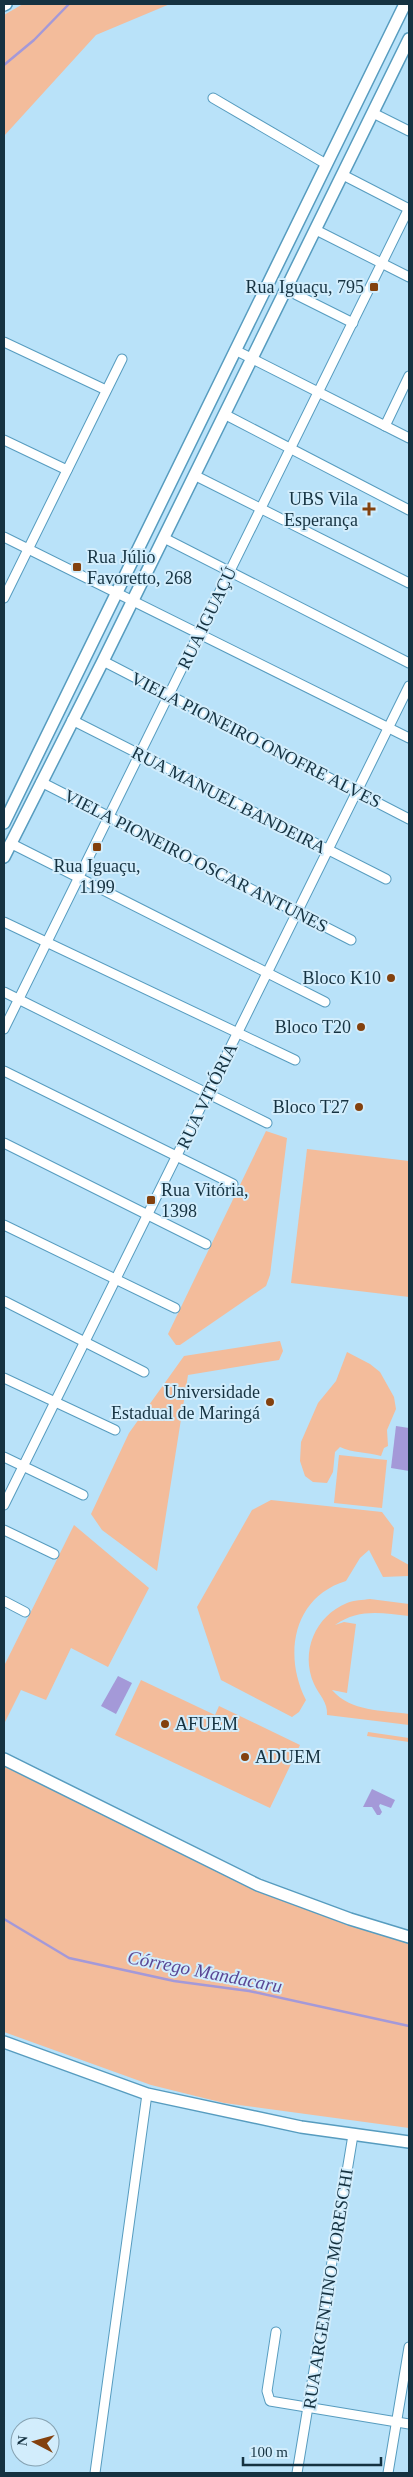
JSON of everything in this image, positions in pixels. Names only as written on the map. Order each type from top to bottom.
[{"type":"main road","points":[[4,823],[405,4]]},
{"type":"main road","points":[[4,857],[408,45]]},
{"type":"main road","points":[[4,1759],[258,1885],[409,1937]]},
{"type":"main road","points":[[4,2042],[147,2094],[229,2113],[353,2135],[409,2142]]},
{"type":"street","points":[[213,98],[326,164]]},
{"type":"street","points":[[373,113],[409,131]]},
{"type":"street","points":[[343,175],[409,209]]},
{"type":"street","name":"RUA IGUAÇÚ","points":[[4,1029],[409,209]]},
{"type":"street","points":[[316,230],[409,278]]},
{"type":"street","points":[[285,289],[353,323]]},
{"type":"street","points":[[4,342],[106,390]]},
{"type":"street","points":[[235,350],[409,438]]},
{"type":"street","points":[[4,598],[122,359]]},
{"type":"street","points":[[385,426],[409,376]]},
{"type":"street","points":[[224,414],[409,510]]},
{"type":"street","points":[[4,440],[67,470]]},
{"type":"street","points":[[194,475],[409,583]]},
{"type":"street","points":[[4,537],[409,738]]},
{"type":"street","points":[[164,538],[409,662]]},
{"type":"street","name":"VIELA PIONEIRO ONOFRE ALVES","points":[[103,661],[409,819]]},
{"type":"street","name":"RUA VITÓRIA","points":[[4,1505],[409,686]]},
{"type":"street","name":"RUA MANUEL BANDEIRA","points":[[72,720],[386,879]]},
{"type":"street","name":"VIELA PIONEIRO OSCAR ANTUNES","points":[[41,782],[351,940]]},
{"type":"street","points":[[10,844],[325,1002]]},
{"type":"street","points":[[4,922],[46,944],[295,1060]]},
{"type":"street","points":[[4,992],[266,1123]]},
{"type":"street","points":[[4,1071],[233,1184]]},
{"type":"street","points":[[4,1143],[206,1244]]},
{"type":"street","points":[[4,1225],[175,1308]]},
{"type":"street","points":[[4,1301],[144,1372]]},
{"type":"street","points":[[4,1378],[115,1430]]},
{"type":"street","points":[[4,1457],[83,1496]]},
{"type":"street","points":[[4,1530],[54,1554]]},
{"type":"street","points":[[4,1601],[26,1612]]},
{"type":"street","points":[[95,2473],[147,2094]]},
{"type":"street","name":"RUA ARGENTINO MORESCHI","points":[[297,2473],[353,2135]]},
{"type":"street","points":[[276,2332],[267,2398],[270,2401],[409,2424]]},
{"type":"street","points":[[388,2473],[409,2347]]},
{"type":"shaded area","points":[[23,4],[170,4],[96,35],[4,136],[4,15]]},
{"type":"shaded area","points":[[266,1131],[287,1138],[270,1275],[266,1286],[180,1345],[176,1345],[168,1334]]},
{"type":"shaded area","points":[[307,1149],[409,1161],[409,1297],[291,1283]]},
{"type":"shaded area","points":[[280,1341],[283,1351],[279,1360],[188,1375],[157,1571],[102,1530],[91,1514],[129,1433],[184,1356]]},
{"type":"shaded area","points":[[347,1352],[370,1364],[380,1372],[394,1397],[396,1409],[387,1430],[388,1446],[384,1448],[381,1456],[340,1447],[335,1452],[333,1472],[327,1483],[313,1482],[305,1476],[300,1461],[301,1442],[318,1403],[336,1381]]},
{"type":"shaded area","points":[[396,1426],[409,1428],[409,1471],[391,1468]]},
{"type":"shaded area","points":[[339,1455],[387,1460],[382,1508],[334,1503]]},
{"type":"shaded area","points":[[271,1500],[382,1512],[394,1528],[391,1555],[409,1565],[408,1576],[383,1577],[369,1550],[360,1558],[346,1581],[328,1589],[314,1600],[304,1614],[298,1630],[295,1647],[295,1665],[299,1683],[306,1700],[299,1712],[292,1717],[221,1680],[197,1607],[252,1510]]},
{"type":"shaded area","points":[[74,1525],[149,1588],[108,1667],[71,1648],[46,1700],[21,1690],[4,1724],[4,1666]]},
{"type":"shaded area","points":[[370,1599],[409,1604],[409,1616],[380,1613],[362,1614],[353,1616],[335,1625],[344,1622],[356,1624],[347,1693],[332,1690],[348,1702],[358,1706],[409,1714],[409,1725],[327,1715],[325,1702],[314,1684],[310,1672],[310,1648],[313,1636],[326,1617],[347,1603]]},
{"type":"shaded area","name":"AFUEM","points":[[118,1676],[132,1683],[116,1714],[101,1706]]},
{"type":"shaded area","points":[[141,1680],[215,1715],[219,1706],[300,1745],[270,1808],[115,1735]]},
{"type":"shaded area","points":[[368,1732],[409,1738],[409,1742],[367,1736]]},
{"type":"shaded area","points":[[4,1766],[255,1889],[409,1944],[409,2128],[224,2103],[151,2085],[4,2032]]},
{"type":"shaded area","points":[[372,1789],[395,1800],[391,1808],[380,1804],[382,1812],[380,1815],[377,1815],[372,1807],[363,1807]]},
{"type":"waterway","points":[[4,65],[34,40],[69,4]]},
{"type":"waterway","name":"Córrego Mandacaru","points":[[4,1919],[69,1958],[174,1981],[249,1991],[409,2026]]},
{"type":"place","name":"Rua Iguaçu, 795","points":[[374,287]]},
{"type":"place","name":"UBS Vila Esperança","points":[[369,509]]},
{"type":"place","name":"Rua Júlio Favoretto, 268","points":[[77,567]]},
{"type":"place","name":"Rua Iguaçu, 1199","points":[[97,847]]},
{"type":"place","name":"Bloco K10","points":[[391,978]]},
{"type":"place","name":"Bloco T20","points":[[361,1027]]},
{"type":"place","name":"Bloco T27","points":[[359,1107]]},
{"type":"place","name":"Rua Vitória, 1398","points":[[151,1200]]},
{"type":"place","name":"Universidade Estadual de Maringá","points":[[270,1402]]},
{"type":"place","name":"AFUEM","points":[[165,1724]]},
{"type":"place","name":"ADUEM","points":[[245,1757]]}]
